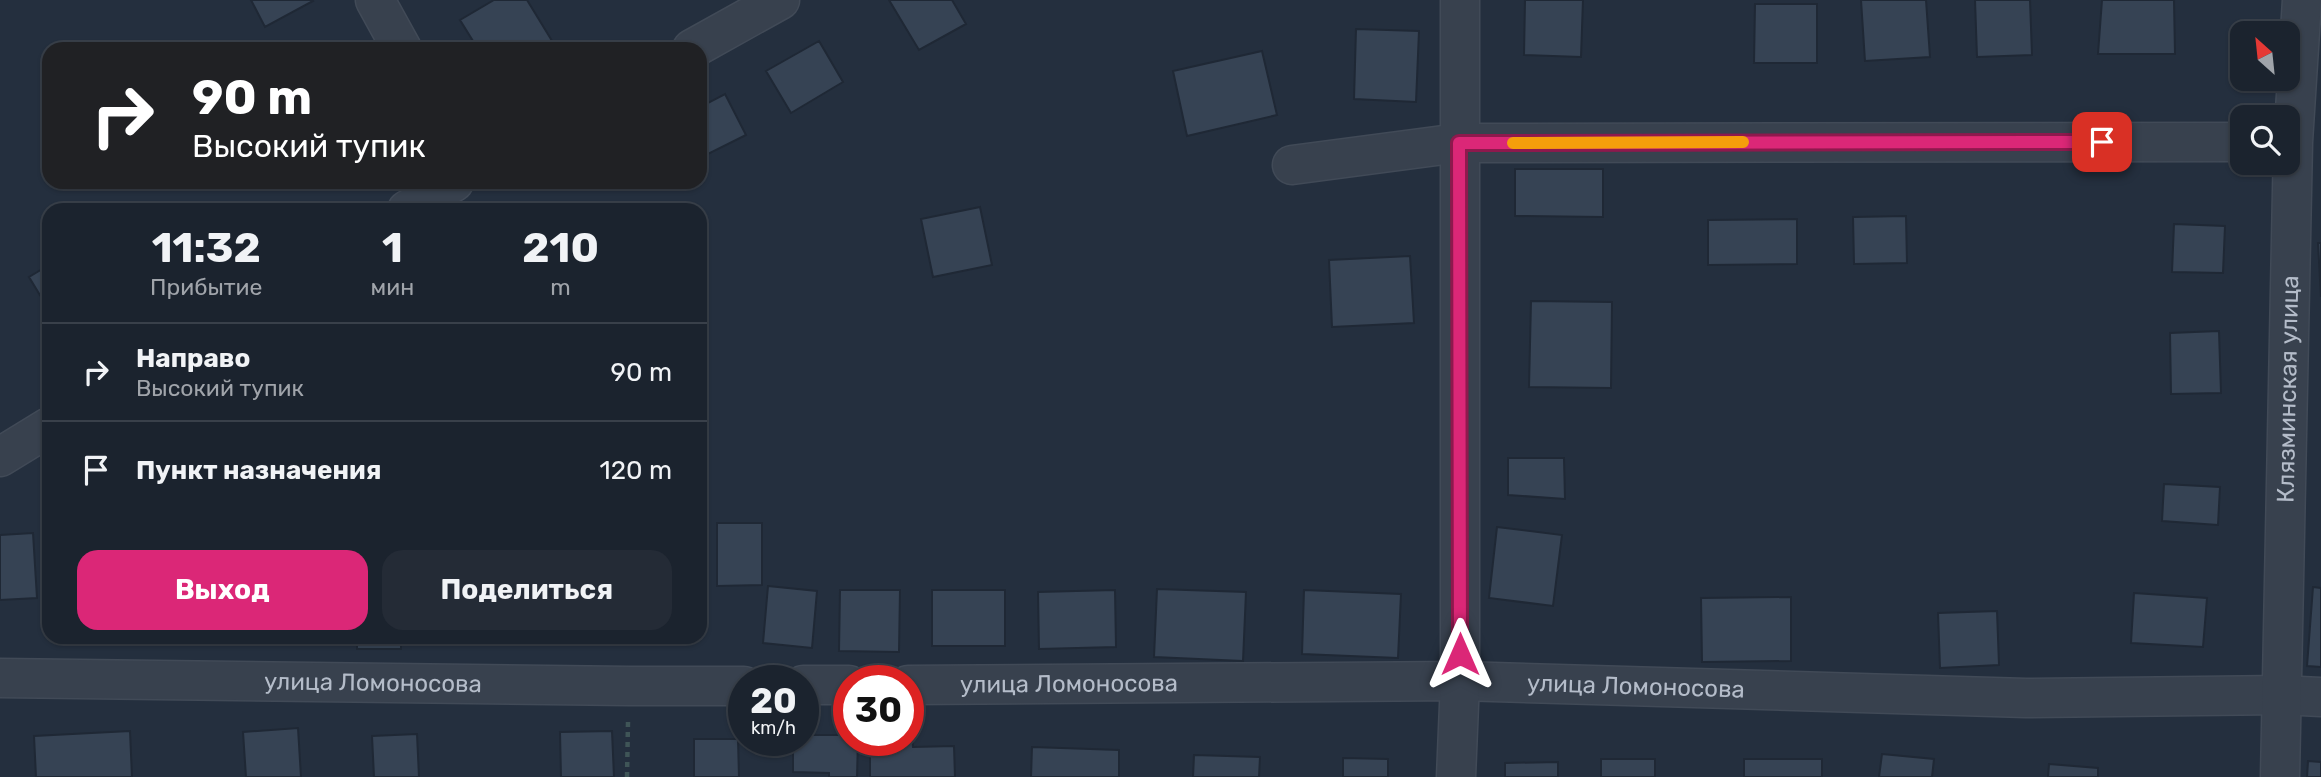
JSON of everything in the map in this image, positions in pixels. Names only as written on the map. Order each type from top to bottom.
[{"type":"street","points":[[375,0],[398,42]]},
{"type":"street","points":[[705,42],[780,0]]},
{"type":"street","points":[[1456,777],[1460,681],[1460,0]]},
{"type":"street","name":"Клязминская улица","points":[[2280,777],[2301,141],[2302,0]]},
{"type":"street","points":[[1292,165],[1459,143],[2230,142]]},
{"type":"street","points":[[419,203],[442,189]]},
{"type":"street","points":[[0,457],[42,431]]},
{"type":"street","name":"улица Ломоносова","points":[[0,678],[728,686]]},
{"type":"street","name":"улица Ломоносова","points":[[924,685],[1460,681],[2026,698],[2283,695],[2321,697]]},
{"type":"path","points":[[627,777],[629,686]]},
{"type":"building","points":[[251,0],[312,0],[313,1],[265,27]]},
{"type":"building","points":[[494,0],[527,0],[553,42],[474,42],[460,20]]},
{"type":"building","points":[[889,0],[952,0],[966,24],[919,50]]},
{"type":"building","points":[[1525,0],[1583,0],[1581,57],[1524,55]]},
{"type":"building","points":[[1861,0],[1926,0],[1930,57],[1865,61]]},
{"type":"building","points":[[1975,0],[2030,0],[2032,55],[1977,57]]},
{"type":"building","points":[[2102,0],[2174,0],[2175,54],[2098,54]]},
{"type":"building","points":[[1755,4],[1817,4],[1817,63],[1754,63]]},
{"type":"building","points":[[1356,29],[1419,31],[1416,102],[1354,99]]},
{"type":"building","points":[[819,41],[843,82],[791,113],[766,71]]},
{"type":"building","points":[[1262,51],[1277,115],[1187,136],[1173,71]]},
{"type":"building","points":[[725,94],[746,135],[707,154],[707,103]]},
{"type":"building","points":[[1515,169],[1603,169],[1603,217],[1515,216]]},
{"type":"building","points":[[980,207],[992,265],[933,277],[921,219]]},
{"type":"building","points":[[1906,216],[1907,263],[1854,264],[1853,217]]},
{"type":"building","points":[[1797,219],[1797,264],[1708,265],[1708,220]]},
{"type":"building","points":[[2174,224],[2225,226],[2223,273],[2172,272]]},
{"type":"building","points":[[2318,243],[2321,243],[2321,297]]},
{"type":"building","points":[[1410,256],[1414,323],[1332,327],[1329,260]]},
{"type":"building","points":[[42,269],[42,298],[29,277]]},
{"type":"building","points":[[1531,301],[1612,302],[1611,388],[1529,387]]},
{"type":"building","points":[[2219,331],[2221,393],[2171,394],[2170,333]]},
{"type":"building","points":[[1508,458],[1564,458],[1565,499],[1508,495]]},
{"type":"building","points":[[2164,484],[2220,487],[2218,525],[2162,521]]},
{"type":"building","points":[[717,523],[762,523],[762,585],[717,586]]},
{"type":"building","points":[[1497,527],[1562,535],[1553,606],[1489,598]]},
{"type":"building","points":[[33,533],[37,598],[0,600],[0,535]]},
{"type":"building","points":[[768,586],[817,591],[812,648],[763,643]]},
{"type":"building","points":[[2313,587],[2321,588],[2321,667],[2307,666]]},
{"type":"building","points":[[1157,589],[1246,592],[1243,661],[1154,657]]},
{"type":"building","points":[[840,590],[900,590],[899,652],[839,651]]},
{"type":"building","points":[[932,590],[1005,590],[1005,646],[932,646]]},
{"type":"building","points":[[1115,590],[1116,647],[1039,649],[1038,592]]},
{"type":"building","points":[[1304,590],[1401,594],[1398,658],[1302,654]]},
{"type":"building","points":[[2134,593],[2207,598],[2203,647],[2131,643]]},
{"type":"building","points":[[1791,597],[1791,661],[1702,662],[1701,598]]},
{"type":"building","points":[[1997,611],[1999,665],[1940,668],[1938,613]]},
{"type":"building","points":[[357,644],[401,644],[401,649],[357,649]]},
{"type":"building","points":[[298,728],[301,777],[246,777],[243,732]]},
{"type":"building","points":[[130,731],[132,777],[36,777],[34,736]]},
{"type":"building","points":[[612,731],[614,777],[561,777],[560,732]]},
{"type":"building","points":[[417,734],[419,777],[374,777],[372,736]]},
{"type":"building","points":[[819,735],[833,735],[833,756],[858,756],[857,777],[829,777],[829,773],[793,772],[793,756],[819,756]]},
{"type":"building","points":[[694,739],[728,739],[728,756],[738,756],[739,777],[694,777]]},
{"type":"building","points":[[954,746],[955,777],[870,777],[870,756],[924,756],[924,747]]},
{"type":"building","points":[[1032,747],[1119,750],[1119,777],[1031,777]]},
{"type":"building","points":[[1882,754],[1934,759],[1932,777],[1879,777]]},
{"type":"building","points":[[1194,755],[1260,757],[1259,777],[1193,777]]},
{"type":"building","points":[[1343,758],[1388,759],[1388,777],[1343,777]]},
{"type":"building","points":[[1601,759],[1655,759],[1655,777],[1601,777]]},
{"type":"building","points":[[1744,759],[1822,759],[1822,777],[1744,777]]},
{"type":"building","points":[[2308,761],[2321,762],[2321,777],[2307,777]]},
{"type":"building","points":[[1558,762],[1558,777],[1505,777],[1505,763]]},
{"type":"building","points":[[2049,764],[2098,768],[2098,777],[2048,777]]},
{"type":"slow traffic","points":[[1513,143],[1743,142]]},
{"type":"route","points":[[1460,654],[1459,143],[2102,142]]}]
